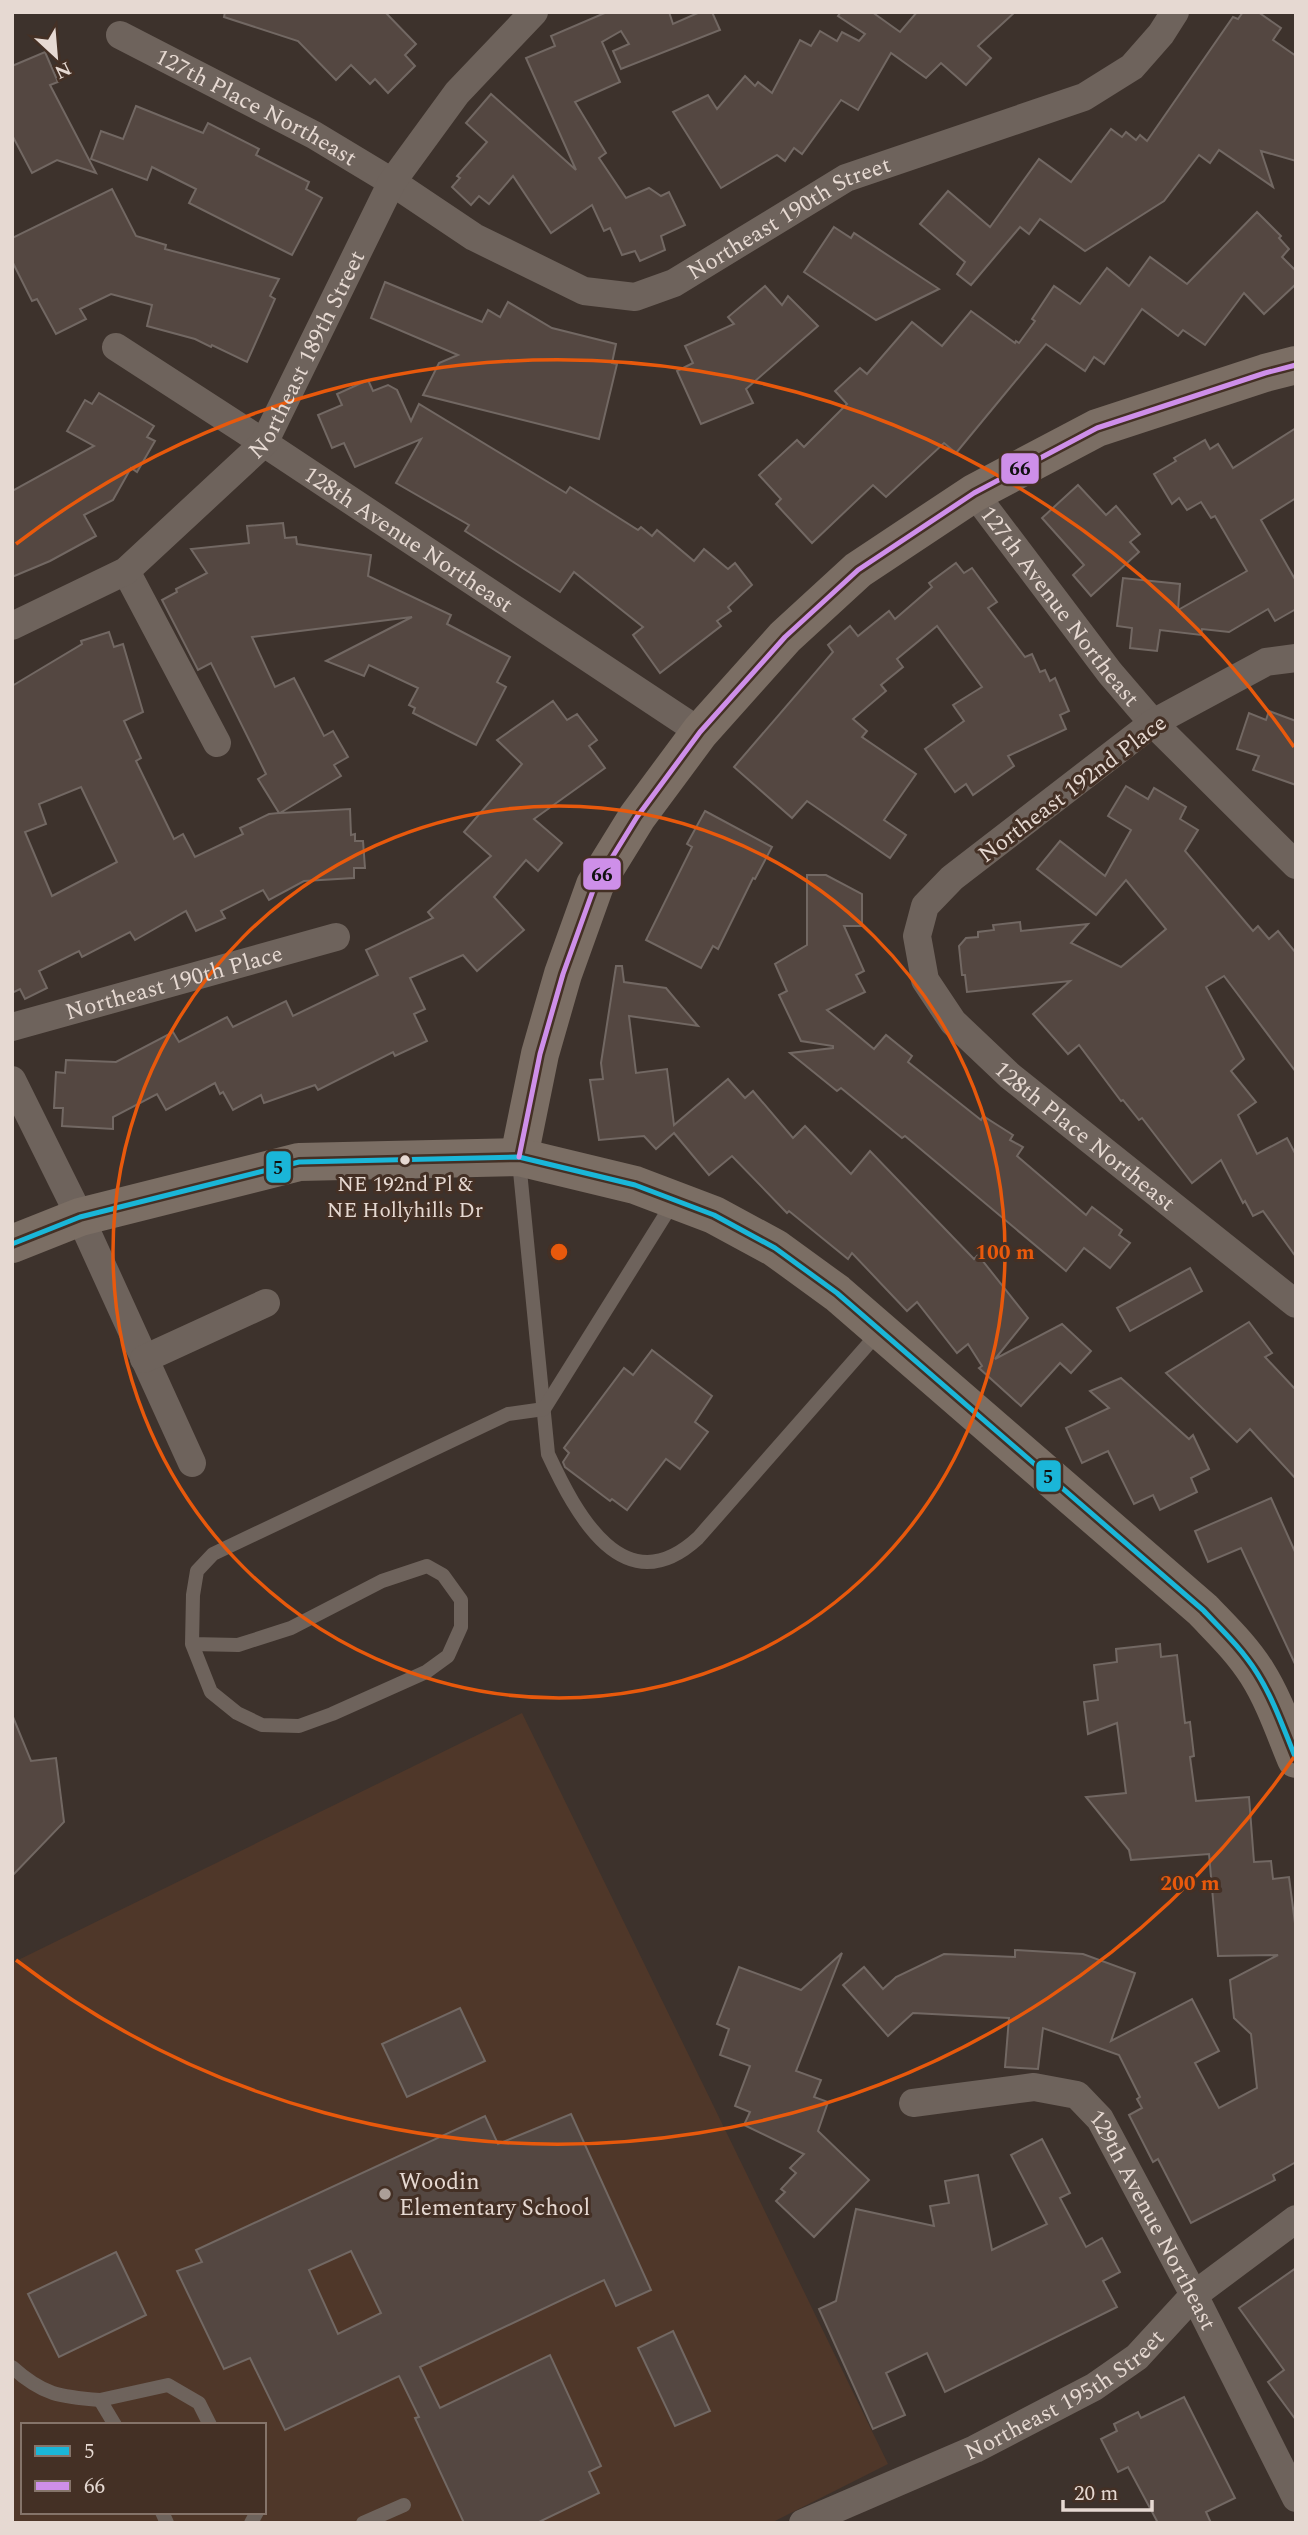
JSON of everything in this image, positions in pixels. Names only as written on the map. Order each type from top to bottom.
[{"type":"main road","points":[[519,1157],[540,1054],[563,974],[595,885],[637,817],[700,733],[785,637],[859,570],[974,493],[1097,428],[1284,366],[1296,365]]},
{"type":"main road","points":[[12,1244],[80,1217],[299,1161],[519,1157],[635,1185],[714,1215],[775,1248],[836,1293],[1203,1611],[1236,1644],[1256,1672],[1272,1700],[1296,1759]]},
{"type":"street","name":"Northeast 189th Street","points":[[12,626],[126,571],[264,443],[392,182],[457,93],[534,12]]},
{"type":"street","name":"Northeast 190th Street","points":[[392,182],[474,237],[584,291],[635,297],[674,284],[846,177],[1084,97],[1132,66],[1161,34],[1175,12]]},
{"type":"street","name":"127th Place Northeast","points":[[120,35],[314,135],[392,182]]},
{"type":"street","name":"128th Avenue Northeast","points":[[116,347],[700,733]]},
{"type":"street","name":"127th Avenue Northeast","points":[[974,493],[1110,673],[1153,723],[1296,864]]},
{"type":"street","points":[[126,571],[217,743]]},
{"type":"street","name":"Northeast 192nd Place","points":[[917,936],[925,906],[952,878],[1153,723],[1266,662],[1296,658]]},
{"type":"street","name":"128th Place Northeast","points":[[917,936],[925,980],[953,1022],[1010,1076],[1296,1304]]},
{"type":"street","name":"Northeast 190th Place","points":[[12,1027],[337,937]]},
{"type":"street","points":[[12,1080],[80,1217],[192,1463]]},
{"type":"street","points":[[144,1359],[266,1303]]},
{"type":"street","name":"129th Avenue Northeast","points":[[913,2103],[1034,2087],[1077,2095],[1100,2119],[1194,2295],[1296,2498]]},
{"type":"street","name":"Northeast 195th Street","points":[[803,2523],[975,2449],[1094,2387],[1137,2357],[1194,2295],[1296,2219]]},
{"type":"lane","points":[[519,1157],[548,1454],[567,1493],[593,1532],[616,1552],[636,1562],[655,1563],[672,1557],[698,1538],[880,1331]]},
{"type":"lane","points":[[544,1409],[674,1200]]},
{"type":"lane","points":[[192,1644],[238,1645],[291,1628],[382,1581],[427,1566],[443,1574],[461,1600],[461,1627],[448,1656],[426,1672],[299,1726],[262,1725],[237,1713],[211,1692],[192,1644],[193,1595],[197,1572],[213,1554],[508,1414],[544,1409]]},
{"type":"lane","points":[[12,2367],[29,2383],[60,2397],[100,2400],[168,2385],[199,2403],[210,2423]]},
{"type":"lane","points":[[100,2400],[115,2423]]},
{"type":"lane","points":[[363,2523],[404,2505]]},
{"type":"shaded area","name":"Woodin Elementary School","points":[[522,1713],[888,2464],[771,2523],[12,2523],[12,1963]]},
{"type":"building","points":[[225,12],[385,12],[416,44],[405,55],[415,66],[388,93],[375,79],[370,84],[351,65],[336,80],[298,41],[224,17]]},
{"type":"building","points":[[607,12],[669,12],[673,24],[700,12],[712,12],[720,30],[621,69],[613,51],[629,44],[621,31],[602,42],[620,82],[575,102],[606,153],[599,158],[626,198],[649,188],[661,196],[669,192],[685,225],[661,236],[665,250],[640,261],[635,251],[622,255],[610,228],[604,231],[592,205],[551,233],[513,176],[489,204],[479,196],[471,205],[452,187],[460,178],[457,176],[487,142],[466,123],[491,94],[576,170],[526,58],[555,46],[551,36]]},
{"type":"building","points":[[841,12],[872,12],[900,32],[917,12],[1015,12],[978,46],[991,58],[966,85],[941,63],[926,78],[891,53],[858,110],[841,100],[802,154],[794,148],[785,161],[777,155],[721,188],[673,112],[708,95],[717,109],[745,76],[755,86],[758,82],[772,93],[800,40],[811,46],[820,31],[837,41],[842,32],[859,41],[865,34],[838,16]]},
{"type":"building","points":[[1243,12],[1258,12],[1281,28],[1273,40],[1296,56],[1296,161],[1261,151],[1273,187],[1219,150],[1210,163],[1199,155],[1164,201],[1085,251],[1040,219],[1029,234],[1020,227],[971,285],[957,274],[965,262],[920,224],[948,191],[990,227],[1039,159],[1071,182],[1111,129],[1122,137],[1126,132],[1136,140],[1140,135],[1147,141],[1233,17],[1238,19]]},
{"type":"building","points":[[45,52],[58,82],[50,85],[96,173],[57,160],[32,173],[12,135],[12,66]]},
{"type":"building","points":[[136,106],[203,133],[208,123],[259,149],[256,155],[309,182],[306,189],[322,198],[292,255],[189,203],[196,189],[152,167],[147,180],[91,159],[101,131],[123,139]]},
{"type":"building","points":[[112,189],[136,236],[166,245],[165,249],[279,279],[270,296],[275,299],[247,362],[212,345],[211,347],[195,339],[147,326],[152,305],[111,294],[80,309],[86,319],[56,334],[37,299],[32,301],[12,261],[12,238]]},
{"type":"building","points":[[1257,212],[1281,236],[1279,238],[1289,249],[1282,257],[1296,271],[1296,284],[1264,314],[1244,293],[1205,345],[1183,330],[1178,336],[1142,309],[1104,364],[1094,357],[1085,371],[1046,344],[956,453],[944,443],[886,497],[873,485],[812,543],[776,504],[781,499],[759,475],[797,440],[804,447],[847,404],[835,391],[860,368],[867,374],[912,322],[942,346],[971,311],[1015,343],[1019,343],[1035,321],[1032,319],[1054,286],[1080,304],[1107,268],[1129,286],[1150,257],[1187,284]]},
{"type":"building","points":[[834,227],[851,238],[854,233],[939,289],[876,320],[804,272]]},
{"type":"building","points":[[385,282],[482,322],[488,310],[500,317],[508,302],[552,328],[616,344],[612,363],[617,364],[599,439],[423,395],[439,363],[458,355],[371,318]]},
{"type":"building","points":[[765,286],[782,305],[788,296],[818,326],[746,389],[753,403],[701,424],[677,371],[693,363],[685,346],[734,324],[728,317]]},
{"type":"building","points":[[368,380],[373,391],[388,385],[397,390],[411,421],[419,404],[566,493],[570,487],[652,536],[657,530],[694,561],[704,549],[728,569],[735,563],[752,585],[728,607],[731,611],[717,621],[721,626],[660,673],[633,635],[643,627],[574,572],[560,592],[465,531],[469,525],[396,483],[421,439],[355,467],[344,443],[332,448],[318,415],[342,405],[337,394]]},
{"type":"building","points":[[99,393],[154,426],[147,437],[155,441],[137,472],[131,468],[113,500],[84,515],[96,536],[50,561],[12,577],[12,491],[94,446],[67,431],[85,400],[92,404]]},
{"type":"building","points":[[1296,428],[1296,498],[1261,520],[1296,581],[1296,609],[1275,621],[1268,609],[1229,632],[1202,629],[1201,635],[1160,630],[1157,651],[1130,648],[1132,628],[1117,626],[1123,578],[1180,584],[1178,610],[1247,571],[1215,516],[1211,518],[1201,502],[1187,510],[1179,498],[1172,504],[1154,474],[1176,461],[1174,458],[1205,440],[1210,449],[1218,444],[1233,468]]},
{"type":"building","points":[[1078,485],[1106,515],[1116,506],[1140,534],[1130,542],[1139,552],[1091,596],[1073,575],[1084,565],[1042,518]]},
{"type":"building","points":[[283,523],[285,538],[296,537],[297,544],[371,555],[368,576],[451,615],[447,624],[510,657],[497,682],[506,687],[476,745],[413,713],[415,708],[409,705],[418,688],[369,665],[364,676],[326,661],[412,617],[252,637],[275,687],[294,678],[324,736],[333,731],[348,757],[334,765],[341,776],[280,813],[350,809],[351,835],[355,834],[355,841],[363,841],[365,868],[354,868],[354,878],[304,881],[269,900],[263,890],[221,911],[225,918],[196,931],[186,911],[135,940],[130,932],[82,957],[79,951],[39,971],[47,988],[25,999],[20,989],[12,993],[12,686],[82,644],[81,641],[109,632],[114,647],[123,644],[143,712],[124,721],[141,758],[136,761],[174,839],[183,834],[195,857],[243,834],[240,828],[269,814],[279,813],[258,779],[266,774],[211,663],[198,670],[162,600],[177,592],[176,589],[207,573],[191,549],[249,543],[247,526]],"holes":[[[81,787],[117,862],[52,896],[25,832],[46,824],[39,804]]]},
{"type":"building","points":[[956,563],[964,573],[972,568],[997,602],[988,608],[1025,657],[1032,654],[1040,672],[1045,670],[1050,681],[1055,678],[1069,711],[1060,715],[1066,729],[1008,756],[1014,766],[973,795],[966,784],[955,792],[925,749],[964,721],[953,705],[982,687],[937,626],[897,659],[903,667],[881,685],[886,691],[853,719],[867,731],[862,737],[916,774],[884,820],[906,835],[890,858],[807,801],[792,818],[734,767],[833,652],[828,645],[850,626],[858,636],[889,611],[895,619],[932,587],[929,583]]},
{"type":"building","points":[[553,701],[567,720],[577,714],[597,740],[589,746],[605,768],[534,819],[562,843],[538,871],[526,860],[494,897],[524,930],[477,971],[463,955],[410,978],[425,1009],[414,1014],[427,1041],[395,1056],[393,1052],[318,1090],[315,1085],[264,1103],[261,1095],[233,1110],[215,1083],[166,1110],[157,1094],[113,1117],[113,1129],[62,1126],[63,1108],[54,1108],[56,1072],[65,1073],[66,1060],[116,1062],[173,1032],[179,1042],[227,1017],[233,1027],[286,1001],[293,1016],[378,975],[366,950],[433,918],[428,912],[491,856],[464,832],[522,764],[497,740]]},
{"type":"building","points":[[1269,711],[1296,721],[1296,785],[1253,770],[1259,756],[1237,749],[1249,713],[1266,720]]},
{"type":"building","points":[[1126,786],[1148,799],[1154,788],[1186,807],[1180,819],[1198,830],[1185,851],[1253,931],[1258,926],[1269,939],[1278,931],[1296,953],[1296,1072],[1224,976],[1206,987],[1244,1059],[1231,1071],[1256,1102],[1238,1115],[1257,1154],[1287,1138],[1296,1155],[1296,1257],[1263,1211],[1253,1216],[1245,1201],[1243,1203],[1221,1160],[1192,1183],[1142,1118],[1139,1120],[1123,1100],[1121,1101],[1079,1045],[1068,1054],[1033,1014],[1070,981],[967,992],[959,946],[966,938],[978,937],[978,932],[994,930],[993,925],[1020,922],[1021,931],[1088,924],[1071,943],[1121,967],[1166,929],[1126,880],[1096,915],[1037,869],[1060,841],[1105,876],[1131,830],[1108,816]]},
{"type":"building","points":[[705,811],[772,847],[755,879],[753,878],[718,949],[713,946],[701,968],[646,940],[692,847],[687,844]]},
{"type":"building","points":[[807,875],[826,875],[862,894],[862,926],[844,926],[864,971],[856,975],[865,992],[827,1010],[874,1049],[886,1035],[912,1056],[908,1062],[981,1120],[983,1116],[1013,1135],[1010,1140],[1023,1147],[1017,1156],[1086,1215],[1092,1207],[1122,1230],[1119,1235],[1130,1243],[1110,1268],[1084,1248],[1066,1271],[905,1136],[902,1138],[841,1088],[837,1091],[790,1053],[833,1048],[801,1041],[779,995],[787,991],[775,964],[807,945]]},
{"type":"building","points":[[616,966],[622,966],[624,982],[666,988],[698,1026],[629,1016],[636,1073],[667,1069],[674,1125],[728,1079],[745,1098],[753,1091],[793,1138],[805,1126],[851,1174],[870,1151],[974,1259],[978,1255],[1028,1318],[995,1359],[1062,1324],[1091,1351],[1071,1373],[1060,1363],[1021,1406],[979,1368],[982,1366],[968,1344],[957,1353],[917,1302],[907,1311],[852,1253],[848,1259],[789,1211],[787,1213],[732,1156],[709,1175],[674,1133],[656,1149],[644,1136],[599,1140],[590,1080],[603,1079],[601,1063]]},
{"type":"building","points":[[1190,1268],[1202,1291],[1130,1331],[1117,1308]]},
{"type":"building","points":[[1249,1322],[1272,1353],[1265,1357],[1296,1390],[1296,1479],[1250,1429],[1237,1442],[1166,1373]]},
{"type":"building","points":[[652,1350],[712,1396],[695,1422],[708,1432],[680,1469],[666,1459],[627,1510],[612,1499],[610,1501],[565,1467],[563,1462],[569,1453],[564,1448],[624,1368],[633,1375]]},
{"type":"building","points":[[1121,1378],[1189,1439],[1193,1435],[1209,1469],[1191,1478],[1197,1492],[1160,1510],[1153,1495],[1134,1504],[1108,1451],[1082,1463],[1066,1428],[1109,1408],[1090,1391]]},
{"type":"building","points":[[1271,1498],[1296,1554],[1296,1666],[1241,1548],[1208,1562],[1195,1531]]},
{"type":"building","points":[[1160,1644],[1161,1657],[1177,1655],[1185,1723],[1190,1722],[1194,1756],[1190,1757],[1196,1801],[1249,1797],[1254,1862],[1271,1861],[1273,1879],[1289,1877],[1296,1931],[1296,2162],[1273,2175],[1275,2180],[1191,2223],[1158,2159],[1153,2162],[1129,2115],[1142,2108],[1137,2099],[1140,2097],[1119,2055],[1043,2028],[1038,2069],[1005,2067],[1009,2018],[913,2013],[888,2036],[843,1985],[864,1967],[883,1989],[896,1977],[944,1954],[1015,1957],[1015,1950],[1083,1954],[1135,1973],[1111,2041],[1192,1999],[1219,2051],[1195,2063],[1219,2108],[1257,2088],[1251,2034],[1234,2018],[1230,1980],[1278,1955],[1218,1956],[1209,1854],[1131,1860],[1129,1850],[1086,1797],[1126,1793],[1117,1723],[1088,1734],[1084,1702],[1098,1700],[1094,1665],[1117,1662],[1116,1649]]},
{"type":"building","points":[[13,1717],[31,1761],[56,1758],[64,1822],[12,1876]]},
{"type":"building","points":[[842,1953],[796,2071],[821,2080],[814,2097],[828,2102],[818,2131],[869,2180],[814,2237],[776,2201],[785,2192],[781,2189],[796,2173],[790,2168],[804,2154],[744,2125],[750,2112],[735,2106],[750,2066],[720,2055],[729,2029],[717,2024],[739,1967],[801,1990]]},
{"type":"building","points":[[460,2008],[485,2061],[407,2097],[382,2044]]},
{"type":"building","points":[[571,2114],[651,2290],[616,2306],[604,2280],[420,2367],[440,2408],[550,2355],[601,2466],[589,2472],[599,2493],[537,2523],[464,2523],[415,2418],[419,2417],[399,2376],[285,2430],[250,2358],[224,2369],[177,2271],[202,2262],[196,2250],[485,2116],[498,2144]],"holes":[[[351,2251],[381,2313],[338,2334],[309,2270]]]},
{"type":"building","points":[[1042,2139],[1070,2193],[1060,2198],[1086,2247],[1102,2238],[1120,2272],[1103,2281],[1117,2307],[945,2392],[927,2353],[886,2373],[905,2415],[873,2429],[819,2309],[836,2301],[856,2209],[934,2226],[930,2206],[949,2203],[945,2181],[978,2175],[992,2250],[1047,2224],[1011,2155]]},
{"type":"building","points":[[116,2252],[146,2315],[59,2357],[28,2294]]},
{"type":"building","points":[[1296,2268],[1296,2420],[1268,2382],[1284,2370],[1239,2308]]},
{"type":"building","points":[[673,2331],[710,2411],[675,2426],[638,2348]]},
{"type":"building","points":[[1184,2397],[1235,2498],[1206,2512],[1211,2523],[1158,2523],[1128,2467],[1118,2472],[1101,2439],[1117,2431],[1114,2424],[1138,2412],[1141,2418]]},
{"type":"transit line","name":"66","points":[[519,1157],[540,1054],[563,974],[595,885],[637,817],[700,732],[785,637],[858,570],[974,493],[1097,428],[1296,365]]},
{"type":"transit line","name":"5","points":[[12,1244],[80,1217],[299,1162],[519,1157],[635,1185],[714,1215],[775,1248],[837,1293],[1203,1610],[1257,1673],[1274,1704],[1296,1759]]},
{"type":"place","name":"NE 192nd Pl & NE Hollyhills Dr","points":[[405,1160]]},
{"type":"place","name":"Woodin Elementary School","points":[[385,2194]]}]
